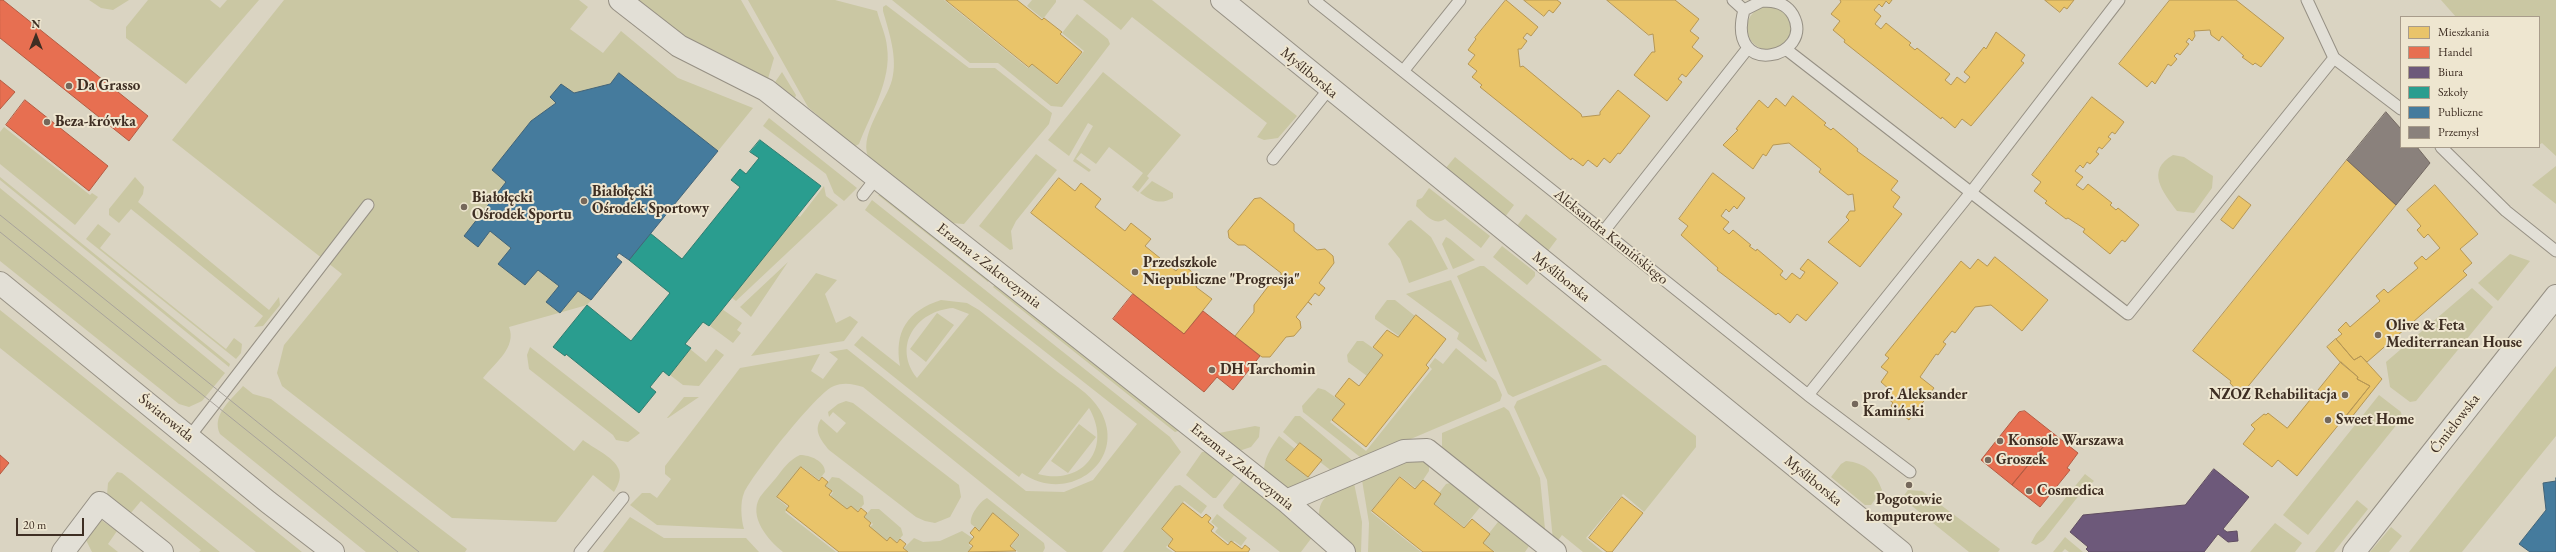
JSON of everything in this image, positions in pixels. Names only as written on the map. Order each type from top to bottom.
[{"type":"street","name":"Erazma z Zakroczymia","points":[[620,0],[679,46],[766,90],[1286,501],[1344,552]]},
{"type":"street","name":"Myśliborska","points":[[1222,0],[1329,89],[1901,552]]},
{"type":"street","name":"Światowida","points":[[0,283],[190,436],[268,502],[333,552]]},
{"type":"street","name":"Ćmielowska","points":[[2354,552],[2556,296]]},
{"type":"street","points":[[1286,501],[1404,451],[1427,450],[1555,552]]},
{"type":"street","points":[[69,550],[100,503],[162,552]]},
{"type":"lane","name":"Aleksandra Kamińskiego","points":[[1314,0],[1404,70],[1808,395],[1910,472]]},
{"type":"lane","points":[[1404,70],[1460,0]]},
{"type":"lane","points":[[1733,0],[1744,10]]},
{"type":"lane","points":[[1762,0],[1788,3],[1796,26],[1792,43],[1786,50],[1767,56],[1748,48],[1741,34],[1744,10],[1762,0]]},
{"type":"lane","points":[[1808,395],[1972,191],[2119,0]]},
{"type":"lane","points":[[2306,0],[2334,58],[2400,108]]},
{"type":"lane","points":[[1604,231],[1748,48]]},
{"type":"lane","points":[[1786,50],[1972,191],[1997,214],[2128,314],[2334,58]]},
{"type":"lane","points":[[1273,159],[1329,89]]},
{"type":"lane","points":[[2442,148],[2506,211],[2552,248]]},
{"type":"lane","points":[[864,195],[877,177]]},
{"type":"lane","points":[[190,436],[368,205]]},
{"type":"lane","points":[[580,552],[623,498]]},
{"type":"shaded area","points":[[89,0],[129,0],[113,10],[101,8]]},
{"type":"shaded area","points":[[148,0],[210,0],[220,8],[227,0],[259,0],[186,84],[126,38],[126,27]]},
{"type":"shaded area","name":"Białołęcki Ośrodek Sportu","points":[[284,0],[579,0],[588,7],[570,29],[603,53],[621,31],[678,78],[753,108],[709,162],[708,161],[619,253],[616,257],[622,262],[587,305],[509,327],[511,334],[510,341],[504,354],[483,378],[574,451],[583,440],[613,461],[618,467],[620,474],[619,482],[614,492],[593,475],[556,522],[452,518],[282,386],[277,373],[284,345],[342,274],[172,140]]},
{"type":"shaded area","points":[[629,0],[741,0],[774,58],[767,82],[687,44]]},
{"type":"shaded area","points":[[748,0],[835,0],[877,11],[886,42],[888,59],[879,97],[859,144],[854,147],[808,107]]},
{"type":"shaded area","points":[[892,0],[944,0],[1028,68],[1032,64],[1057,85],[1084,51],[1062,33],[1077,14],[1108,39],[1110,44],[1062,107],[1051,106],[998,63],[970,63]]},
{"type":"shaded area","points":[[1032,0],[1056,0],[1056,2],[1043,19],[1027,6]]},
{"type":"shaded area","points":[[1083,0],[1152,0],[1297,116],[1278,138],[1264,140],[1257,137],[1267,123],[1132,17],[1121,30]]},
{"type":"shaded area","points":[[2441,0],[2556,0],[2556,156],[2542,143],[2540,144],[2540,16],[2455,16]]},
{"type":"shaded area","points":[[886,5],[969,68],[995,68],[1052,113],[1049,124],[964,224],[951,223],[870,160],[867,151],[869,131],[889,89],[894,72],[892,45],[883,11],[883,7]]},
{"type":"shaded area","points":[[1765,6],[1773,6],[1778,7],[1785,12],[1790,19],[1790,37],[1785,44],[1778,49],[1765,50],[1757,47],[1750,40],[1747,32],[1747,24],[1750,16],[1757,9]]},
{"type":"shaded area","points":[[782,72],[796,95],[795,98],[773,85]]},
{"type":"shaded area","points":[[1103,72],[1181,135],[1147,176],[1149,178],[1138,192],[1132,187],[1143,173],[1109,147],[1096,164],[1081,153],[1076,159],[1091,170],[1089,172],[1073,161],[1093,126],[1088,123],[1069,156],[1048,140]]},
{"type":"shaded area","points":[[769,118],[857,188],[844,201],[834,193],[826,174],[763,126]]},
{"type":"shaded area","points":[[4,127],[90,195],[92,193],[98,197],[75,225],[0,164],[0,132]]},
{"type":"shaded area","points":[[1036,154],[1057,170],[1016,221],[1011,231],[1013,249],[1010,250],[979,226]]},
{"type":"shaded area","points":[[2173,155],[2184,157],[2213,176],[2212,188],[2194,213],[2177,211],[2159,182],[2158,175],[2160,168],[2165,161]]},
{"type":"shaded area","points":[[1455,157],[1514,205],[1505,217],[1445,169]]},
{"type":"shaded area","points":[[2556,166],[2556,204],[2532,185]]},
{"type":"shaded area","points":[[0,177],[230,364],[229,367],[0,180]]},
{"type":"shaded area","points":[[135,177],[144,187],[143,194],[138,202],[269,310],[279,297],[280,305],[263,326],[254,327],[263,316],[131,209],[119,223],[109,215],[109,209]]},
{"type":"shaded area","points":[[1152,181],[1173,193],[1173,198],[1160,202],[1148,198],[1140,193]]},
{"type":"shaded area","points":[[824,186],[826,196],[838,205],[736,301],[731,297],[797,215],[800,217]]},
{"type":"shaded area","points":[[0,188],[225,373],[202,401],[189,407],[179,404],[0,261]]},
{"type":"shaded area","points":[[1429,188],[1490,236],[1481,248],[1445,219],[1441,221],[1433,220],[1416,206],[1417,200],[1422,198]]},
{"type":"shaded area","points":[[887,193],[992,277],[988,282],[878,195]]},
{"type":"shaded area","points":[[872,200],[1170,437],[1181,452],[1102,552],[1067,552],[863,387],[848,384],[834,386],[814,402],[759,469],[744,493],[742,501],[741,511],[744,529],[657,525],[630,505],[642,493],[650,493],[657,498],[671,479],[665,474],[665,466],[740,368],[820,354],[811,371],[823,379],[838,359],[829,352],[847,349],[1026,491],[1064,492],[1093,480],[1137,424],[865,210]]},
{"type":"shaded area","points":[[1526,214],[1557,239],[1548,251],[1517,226]]},
{"type":"shaded area","points":[[1411,220],[1431,237],[1448,269],[1409,283],[1400,259],[1388,244],[1408,221]]},
{"type":"shaded area","points":[[98,224],[111,234],[100,248],[226,349],[234,338],[242,344],[241,353],[236,359],[86,239]]},
{"type":"shaded area","points":[[1446,237],[1475,260],[1453,269],[1442,244]]},
{"type":"shaded area","points":[[1502,246],[1535,272],[1535,276],[1527,285],[1493,257]]},
{"type":"shaded area","points":[[2510,254],[2530,261],[2498,301],[2478,283]]},
{"type":"shaded area","points":[[788,262],[751,317],[740,307]]},
{"type":"shaded area","points":[[1480,266],[1484,266],[1602,360],[1513,397],[1508,394],[1457,276]]},
{"type":"shaded area","points":[[816,273],[837,280],[825,294],[836,323],[850,316],[858,322],[844,341],[751,356]]},
{"type":"shaded area","points":[[1451,280],[1487,361],[1486,362],[1457,339],[1459,333],[1406,294]]},
{"type":"shaded area","points":[[997,282],[1179,428],[1178,431],[1175,432],[993,287]]},
{"type":"shaded area","points":[[2472,288],[2493,307],[2416,401],[2410,402],[2390,387],[2386,362]]},
{"type":"shaded area","points":[[941,300],[967,303],[979,310],[1091,398],[1100,410],[1107,428],[1107,446],[1100,461],[1090,473],[1075,481],[1058,484],[1040,482],[1022,473],[1019,477],[854,345],[862,336],[900,366],[899,343],[901,333],[906,324],[919,310]],"holes":[[[953,308],[969,314],[917,378],[910,366],[907,354],[908,343],[912,332],[919,323],[928,316]],[[1089,408],[1096,423],[1097,437],[1095,450],[1089,461],[1080,469],[1068,475],[1054,476],[1038,474]]]},
{"type":"shaded area","points":[[1387,300],[1395,300],[1415,316],[1399,336],[1375,319],[1375,316]]},
{"type":"shaded area","points":[[722,309],[742,323],[737,330],[741,333],[733,343],[710,326]]},
{"type":"shaded area","points":[[0,310],[302,552],[256,552],[0,348]]},
{"type":"shaded area","points":[[937,313],[954,325],[926,362],[910,349]]},
{"type":"shaded area","points":[[1357,341],[1363,341],[1383,355],[1367,376],[1348,362],[1347,355]]},
{"type":"shaded area","points":[[530,347],[640,433],[628,442],[616,440],[613,435],[529,369],[527,355]]},
{"type":"shaded area","points":[[1456,348],[1496,381],[1502,395],[1500,401],[1366,458],[1360,457],[1303,412],[1302,406],[1318,388],[1325,390],[1345,404],[1330,422],[1366,451],[1432,369],[1429,366],[1435,358],[1443,364]]},
{"type":"shaded area","points":[[690,349],[706,362],[716,349],[724,355],[699,386],[683,385],[670,375]]},
{"type":"shaded area","points":[[1606,365],[1696,436],[1696,447],[1644,512],[1623,494],[1586,538],[1603,552],[1583,552],[1562,535],[1557,542],[1553,540],[1547,480],[1514,407],[1517,401]]},
{"type":"shaded area","points":[[2556,366],[2556,436],[2462,552],[2409,552]]},
{"type":"shaded area","points":[[243,386],[253,394],[271,399],[467,549],[465,552],[366,552],[220,434],[218,420],[220,414],[228,402]]},
{"type":"shaded area","points":[[2379,395],[2401,412],[2402,418],[2308,535],[2283,515]]},
{"type":"shaded area","points":[[684,397],[699,397],[667,418]]},
{"type":"shaded area","points":[[846,401],[853,403],[959,485],[961,497],[950,517],[935,523],[916,517],[829,450],[819,435],[819,423],[821,419],[837,433],[846,423],[833,412],[829,417],[828,412],[838,404]]},
{"type":"shaded area","points":[[1504,407],[1509,411],[1540,478],[1545,529],[1539,529],[1442,450],[1442,433]]},
{"type":"shaded area","points":[[1295,416],[1300,416],[1353,461],[1333,472],[1300,443],[1298,445],[1283,432]]},
{"type":"shaded area","points":[[1079,424],[1096,437],[1068,473],[1051,461]]},
{"type":"shaded area","points":[[1255,426],[1260,427],[1259,437],[1251,447],[1239,451],[1218,437],[1219,433]]},
{"type":"shaded area","points":[[1279,436],[1295,449],[1286,460],[1314,480],[1287,489],[1264,474],[1266,459],[1270,449]]},
{"type":"shaded area","points":[[1202,452],[1210,452],[1236,473],[1216,498],[1213,498],[1186,475]]},
{"type":"shaded area","points":[[800,455],[816,459],[820,462],[825,472],[819,480],[802,467],[777,498],[789,508],[785,512],[836,552],[783,552],[766,535],[758,520],[756,512],[760,497],[786,465]]},
{"type":"shaded area","points":[[1420,458],[1429,464],[1429,471],[1417,489],[1400,476],[1371,512],[1421,552],[1368,552],[1369,523],[1362,480],[1406,460]]},
{"type":"shaded area","points":[[1846,461],[1865,467],[1873,474],[1880,484],[1882,490],[1871,505],[1865,505],[1831,477],[1841,464]]},
{"type":"shaded area","points":[[117,472],[122,473],[220,552],[199,552],[201,550],[141,501],[130,514],[107,495],[108,483]]},
{"type":"shaded area","points":[[2085,474],[2094,481],[2080,494],[2044,540],[2036,545],[2031,543],[2036,534]]},
{"type":"shaded area","points":[[832,477],[839,478],[863,496],[864,504],[857,512],[847,511],[830,497],[833,492],[825,486]]},
{"type":"shaded area","points":[[1243,479],[1313,536],[1301,552],[1280,552],[1224,508],[1223,505]]},
{"type":"shaded area","points":[[1455,482],[1481,506],[1464,527],[1432,502],[1446,484]]},
{"type":"shaded area","points":[[1354,483],[1362,522],[1361,552],[1353,552],[1319,517],[1319,509],[1329,494]]},
{"type":"shaded area","points":[[1180,485],[1207,506],[1201,514],[1184,501],[1162,530],[1173,539],[1166,547],[1173,552],[1123,552],[1175,486]]},
{"type":"shaded area","points":[[1908,490],[1922,491],[2000,549],[1998,552],[1969,552],[1902,498]]},
{"type":"shaded area","points":[[987,498],[1044,543],[1045,548],[1043,552],[1018,552],[1011,546],[1020,535],[994,514],[980,531],[971,524],[972,517],[976,509],[981,502]]},
{"type":"shaded area","points":[[2357,500],[2368,509],[2334,552],[2315,552]]},
{"type":"shaded area","points":[[871,509],[879,509],[901,528],[903,535],[896,543],[887,542],[869,528],[873,524],[864,517]]},
{"type":"shaded area","points":[[1217,514],[1247,538],[1241,546],[1234,541],[1231,545],[1215,532],[1218,528],[1211,522]]},
{"type":"shaded area","points":[[630,517],[664,538],[746,538],[759,552],[603,552]]},
{"type":"shaded area","points":[[101,520],[117,531],[108,544],[118,552],[92,552],[86,540],[95,522]]},
{"type":"shaded area","points":[[1503,521],[1529,540],[1529,546],[1525,552],[1495,552],[1482,542],[1498,522]]},
{"type":"shaded area","points":[[2275,523],[2302,543],[2295,552],[2250,552]]},
{"type":"shaded area","points":[[2391,527],[2402,536],[2389,552],[2370,552]]},
{"type":"shaded area","points":[[962,531],[974,539],[969,545],[973,548],[970,552],[907,552],[903,549],[914,538],[923,542],[940,541]]},
{"type":"shaded area","points":[[2065,537],[2083,552],[2069,552],[2065,549],[2062,552],[2053,552]]},
{"type":"building: Mieszkania","points":[[946,0],[1017,0],[1042,20],[1044,18],[1062,32],[1060,34],[1082,52],[1057,84],[1032,64],[1029,67]]},
{"type":"building: Mieszkania","points":[[1506,0],[1538,27],[1531,36],[1527,33],[1523,38],[1527,41],[1521,49],[1518,49],[1520,67],[1523,66],[1581,114],[1582,117],[1600,115],[1600,112],[1618,90],[1650,116],[1620,154],[1618,153],[1610,163],[1604,158],[1597,167],[1588,160],[1583,166],[1572,158],[1571,160],[1480,87],[1482,85],[1472,77],[1477,71],[1468,64],[1475,55],[1468,50],[1476,39],[1475,38]]},
{"type":"building: Mieszkania","points":[[1524,0],[1557,0],[1561,3],[1553,13],[1549,10],[1544,16]]},
{"type":"building: Mieszkania","points":[[1607,0],[1675,0],[1699,19],[1690,31],[1699,38],[1692,47],[1703,56],[1686,77],[1682,74],[1678,79],[1682,82],[1667,101],[1634,75],[1652,52],[1655,52],[1653,34],[1649,35]]},
{"type":"building: Mieszkania","points":[[1840,0],[1892,0],[1889,4],[1886,1],[1882,7],[1879,4],[1874,10],[1881,16],[1875,24],[1881,29],[1886,23],[1911,43],[1909,45],[1915,50],[1917,48],[1950,74],[1945,80],[1951,85],[1957,77],[1965,83],[1970,77],[1964,72],[1984,47],[1986,49],[1996,32],[2025,55],[2021,61],[2024,63],[1971,126],[1962,119],[1955,128],[1942,117],[1941,119],[1844,42],[1845,40],[1833,30],[1840,21],[1831,14],[1841,2]]},
{"type":"building: Mieszkania","points":[[2045,0],[2074,0],[2067,9],[2064,7],[2060,12]]},
{"type":"building: Mieszkania","points":[[2170,0],[2236,0],[2284,38],[2261,67],[2255,63],[2253,65],[2242,57],[2244,56],[2222,36],[2219,41],[2211,35],[2210,30],[2194,31],[2195,36],[2192,41],[2189,38],[2186,42],[2189,44],[2180,55],[2177,53],[2174,56],[2177,59],[2171,66],[2168,64],[2155,84],[2152,81],[2147,87],[2119,64]]},
{"type":"building: Mieszkania","points":[[1793,96],[1826,123],[1824,125],[1831,130],[1833,128],[1858,149],[1857,151],[1898,181],[1891,190],[1900,197],[1893,207],[1902,214],[1860,267],[1828,242],[1849,220],[1846,217],[1850,211],[1855,211],[1853,194],[1848,195],[1819,172],[1821,169],[1789,143],[1773,145],[1766,156],[1763,154],[1753,169],[1723,145],[1738,130],[1736,129],[1759,100],[1768,108],[1776,98],[1785,106]]},
{"type":"building: Mieszkania","points":[[2092,97],[2124,122],[2115,134],[2112,132],[2108,137],[2111,139],[2102,149],[2099,147],[2096,152],[2099,154],[2090,164],[2087,162],[2083,168],[2080,165],[2075,171],[2083,177],[2076,185],[2083,190],[2088,184],[2112,203],[2110,205],[2116,210],[2118,208],[2139,225],[2125,242],[2122,240],[2110,254],[2083,232],[2085,229],[2068,218],[2066,219],[2045,203],[2047,201],[2034,191],[2041,182],[2032,175]]},
{"type":"building: Mieszkania","points":[[2347,160],[2396,205],[2241,395],[2230,383],[2231,381],[2193,351]]},
{"type":"building: Mieszkania","points":[[1713,173],[1745,198],[1737,209],[1734,206],[1729,212],[1726,209],[1721,216],[1729,222],[1723,229],[1729,234],[1733,230],[1751,245],[1749,246],[1756,251],[1757,249],[1783,271],[1780,275],[1786,280],[1792,273],[1800,279],[1805,272],[1800,269],[1808,259],[1838,283],[1806,321],[1797,314],[1790,323],[1778,313],[1776,315],[1717,270],[1718,268],[1681,235],[1688,226],[1679,219]]},
{"type":"building: Mieszkania","points":[[1059,178],[1075,191],[1081,183],[1101,199],[1095,207],[1125,231],[1131,223],[1151,239],[1145,246],[1176,271],[1182,264],[1201,279],[1196,287],[1212,299],[1184,334],[1031,213]]},
{"type":"building: Mieszkania","points":[[2435,185],[2478,234],[2460,249],[2472,263],[2463,271],[2467,275],[2367,362],[2361,356],[2354,360],[2336,339],[2342,334],[2338,330],[2346,322],[2350,327],[2380,301],[2376,296],[2384,289],[2388,293],[2418,268],[2414,263],[2422,256],[2426,260],[2440,248],[2428,234],[2424,238],[2417,230],[2421,226],[2407,210]]},
{"type":"building: Mieszkania","points":[[2239,196],[2251,205],[2233,229],[2221,220]]},
{"type":"building: Mieszkania","points":[[1261,198],[1294,224],[1294,231],[1317,250],[1325,249],[1333,256],[1334,263],[1319,283],[1325,288],[1319,296],[1315,293],[1296,317],[1300,321],[1301,328],[1294,336],[1286,337],[1270,357],[1262,357],[1235,336],[1254,312],[1254,305],[1273,280],[1281,279],[1281,273],[1245,245],[1238,245],[1229,238],[1228,231],[1254,199]]},
{"type":"building: Mieszkania","points":[[1995,257],[2048,300],[2022,331],[1991,305],[1975,307],[1955,333],[1952,331],[1943,342],[1946,344],[1938,355],[1936,354],[1920,377],[1934,388],[1909,420],[1891,406],[1893,403],[1885,396],[1890,390],[1881,382],[1888,372],[1881,367],[1889,358],[1885,355],[1961,261],[1970,269],[1978,259],[1987,266]]},
{"type":"building: Mieszkania","points":[[1416,315],[1446,339],[1426,365],[1429,368],[1366,447],[1332,420],[1345,404],[1335,396],[1349,378],[1359,386],[1383,355],[1373,347],[1387,330],[1398,337]]},
{"type":"building: Mieszkania","points":[[2336,339],[2354,360],[2361,356],[2382,379],[2347,423],[2343,420],[2370,386],[2357,379],[2358,377],[2341,363],[2327,347]]},
{"type":"building: Mieszkania","points":[[2341,362],[2358,377],[2357,379],[2370,386],[2297,476],[2278,460],[2272,467],[2243,444],[2255,429],[2251,425],[2264,414],[2266,415],[2268,413],[2287,428]]},
{"type":"building: Mieszkania","points":[[1300,443],[1322,460],[1308,477],[1286,460]]},
{"type":"building: Mieszkania","points":[[801,467],[819,481],[822,477],[828,482],[825,486],[832,491],[829,495],[847,509],[851,506],[858,512],[861,508],[867,513],[864,517],[871,523],[869,526],[887,541],[890,537],[897,543],[900,539],[906,544],[903,548],[908,552],[839,552],[786,510],[789,506],[777,497]]},
{"type":"building: Mieszkania","points":[[1400,477],[1415,489],[1423,480],[1441,494],[1434,504],[1464,528],[1472,519],[1490,534],[1483,543],[1494,552],[1423,552],[1372,511]]},
{"type":"building: Mieszkania","points":[[1622,497],[1643,513],[1612,552],[1607,552],[1589,538]]},
{"type":"building: Mieszkania","points":[[1183,503],[1202,518],[1206,514],[1211,518],[1208,522],[1214,527],[1211,531],[1228,545],[1231,541],[1242,549],[1245,545],[1250,549],[1248,552],[1176,552],[1168,546],[1173,539],[1162,529]]},
{"type":"building: Mieszkania","points":[[993,513],[1019,535],[1010,546],[1016,551],[968,552],[973,546],[969,543],[974,537],[970,533],[975,527],[979,531]]},
{"type":"building: Handel","points":[[0,0],[3,0],[148,116],[129,141],[0,38]]},
{"type":"building: Handel","points":[[0,80],[15,92],[0,109]]},
{"type":"building: Handel","points":[[25,100],[108,166],[89,191],[6,125]]},
{"type":"building: Handel","points":[[1133,294],[1184,334],[1203,311],[1260,356],[1233,390],[1217,377],[1204,392],[1113,319]]},
{"type":"building: Handel","points":[[2025,411],[2054,434],[2012,485],[1981,460],[2019,412]]},
{"type":"building: Handel","points":[[2054,434],[2078,453],[2067,468],[2070,470],[2040,507],[2012,485]]},
{"type":"building: Handel","points":[[0,455],[9,463],[0,474]]},
{"type":"building: Biura","points":[[2214,469],[2249,497],[2223,529],[2227,532],[2237,531],[2238,541],[2228,542],[2218,534],[2204,552],[2089,552],[2086,549],[2088,547],[2070,532],[2083,515],[2185,505]]},
{"type":"building: Szkoły","points":[[760,140],[821,186],[709,326],[703,322],[685,344],[691,348],[669,376],[663,371],[650,387],[656,392],[639,413],[566,354],[565,356],[553,347],[587,305],[631,341],[670,293],[629,260],[650,233],[682,259],[740,187],[731,180],[740,169],[746,174],[759,158],[750,152]]},
{"type":"building: Publiczne","name":"Białołęcki Ośrodek Sportowy","points":[[619,73],[718,151],[629,260],[619,253],[616,257],[622,262],[591,300],[578,291],[560,313],[546,302],[559,286],[538,270],[525,285],[498,264],[511,248],[490,231],[478,247],[464,236],[506,182],[492,170],[531,121],[556,103],[550,97],[561,84],[574,93],[610,84]]},
{"type":"building: Publiczne","points":[[2556,481],[2556,552],[2530,552],[2519,544],[2546,510],[2543,483]]},
{"type":"building: Przemysł","points":[[2386,112],[2400,128],[2400,148],[2418,148],[2430,163],[2396,205],[2347,160]]},
{"type":"tram line","points":[[0,215],[419,552]]},
{"type":"tram line","points":[[0,232],[398,552]]},
{"type":"place","name":"Da Grasso","points":[[69,86]]},
{"type":"place","name":"Beza-krówka","points":[[47,122]]},
{"type":"place","name":"Białołęcki Ośrodek Sportowy","points":[[584,201]]},
{"type":"place","name":"Białołęcki Ośrodek Sportu","points":[[464,207]]},
{"type":"place","name":"Przedszkole Niepubliczne \"Progresja\"","points":[[1135,272]]},
{"type":"place","name":"Olive & Feta Mediterranean House","points":[[2378,335]]},
{"type":"place","name":"DH Tarchomin","points":[[1212,370]]},
{"type":"place","name":"NZOZ Rehabilitacja","points":[[2345,395]]},
{"type":"place","name":"prof. Aleksander Kamiński","points":[[1855,404]]},
{"type":"place","name":"Sweet Home","points":[[2328,420]]},
{"type":"place","name":"Konsole Warszawa","points":[[2000,441]]},
{"type":"place","name":"Groszek","points":[[1988,460]]},
{"type":"place","name":"Pogotowie komputerowe","points":[[1909,485]]},
{"type":"place","name":"Cosmedica","points":[[2029,491]]}]
